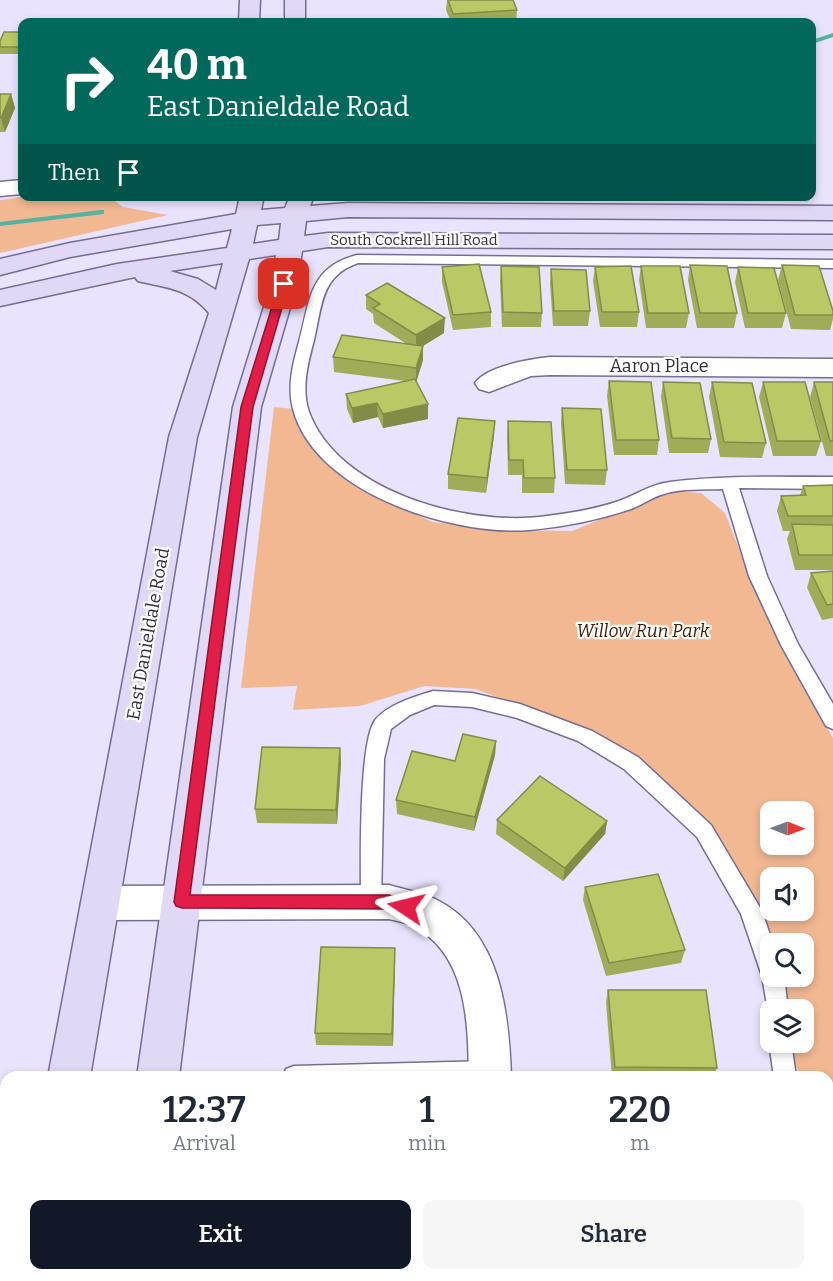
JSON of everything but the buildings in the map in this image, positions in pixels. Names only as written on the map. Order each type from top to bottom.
[{"type":"main road","points":[[249,0],[249,18]]},
{"type":"main road","points":[[295,0],[295,18]]},
{"type":"main road","points":[[159,1071],[247,407],[284,284],[298,205]]},
{"type":"main road","name":"South Cockrell Hill Road","points":[[0,267],[249,208],[298,205],[411,209],[833,213]]},
{"type":"main road","name":"East Danieldale Road","points":[[70,1071],[183,437],[238,253],[249,208]]},
{"type":"main road","name":"South Cockrell Hill Road","points":[[0,298],[100,276],[238,253],[290,245],[378,238],[833,242]]},
{"type":"main road","points":[[100,276],[137,275],[194,285],[208,294],[220,311]]},
{"type":"street","points":[[0,189],[18,187]]},
{"type":"street","name":"Aaron Place","points":[[489,383],[527,368],[550,366],[833,368]]},
{"type":"street","points":[[100,903],[389,902],[424,912],[457,937],[473,963],[483,997],[489,1040],[490,1071]]},
{"type":"lane","points":[[833,264],[368,259],[337,266],[323,276],[298,374],[302,412],[310,431],[324,449],[348,471],[375,490],[406,504],[438,514],[483,522],[523,525],[598,513],[635,502],[666,487],[729,483],[833,483]]},
{"type":"lane","points":[[729,483],[758,576],[790,645],[833,721]]},
{"type":"lane","points":[[371,902],[374,759],[382,725],[403,710],[433,698],[472,700],[520,711],[585,736],[631,764],[704,831],[751,911],[760,938]]},
{"type":"lane","points":[[782,1053],[784,1071]]},
{"type":"green space","points":[[18,197],[18,201],[115,201],[123,207],[168,215],[0,253],[0,200]]},
{"type":"green space","name":"Willow Run Park","points":[[274,407],[294,409],[314,452],[356,485],[432,522],[505,530],[572,531],[670,491],[701,493],[725,513],[758,597],[793,667],[833,738],[833,1071],[798,1071],[790,1053],[814,1053],[814,999],[778,999],[777,987],[814,987],[814,933],[768,933],[763,921],[814,921],[814,867],[760,867],[760,915],[725,847],[660,781],[534,712],[476,689],[424,686],[360,706],[293,710],[297,686],[241,688]]},
{"type":"waterway","points":[[816,41],[833,35]]},
{"type":"waterway","points":[[0,224],[101,212]]},
{"type":"route","points":[[284,284],[247,407],[182,902],[389,902],[406,907]]}]
